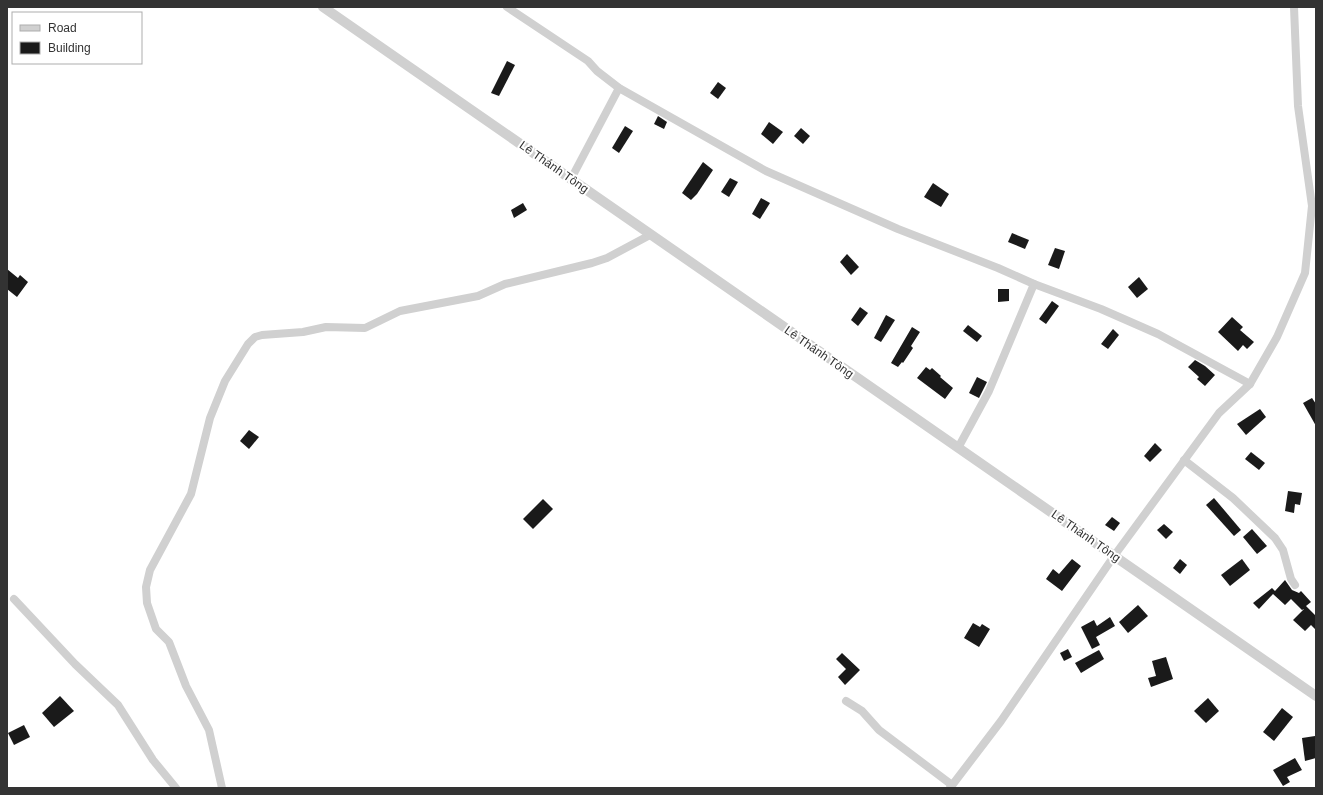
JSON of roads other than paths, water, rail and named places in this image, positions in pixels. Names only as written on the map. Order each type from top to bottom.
[{"type":"street","name":"Lê Thánh Tông","points":[[323,7],[1316,696]]},
{"type":"street","points":[[507,7],[588,61],[597,71],[619,88],[766,171],[898,229],[998,268],[1034,284],[1102,309],[1158,334],[1250,384]]},
{"type":"street","points":[[846,701],[862,711],[879,730],[951,786],[1001,721],[1114,556],[1184,460],[1219,413],[1250,384],[1277,337],[1305,273],[1312,206],[1298,106],[1294,8]]},
{"type":"street","points":[[571,179],[619,88]]},
{"type":"street","points":[[222,788],[209,730],[186,686],[169,642],[156,630],[147,603],[146,587],[150,570],[191,494],[210,418],[225,381],[248,344],[255,337],[262,334],[303,332],[326,327],[364,328],[400,311],[478,296],[505,284],[592,263],[606,258],[650,235]]},
{"type":"street","points":[[958,448],[989,392],[1034,284]]},
{"type":"street","points":[[1184,460],[1233,498],[1275,538],[1283,550],[1291,579],[1295,585]]},
{"type":"street","points":[[14,598],[80,669],[118,705],[153,760],[176,788]]}]
